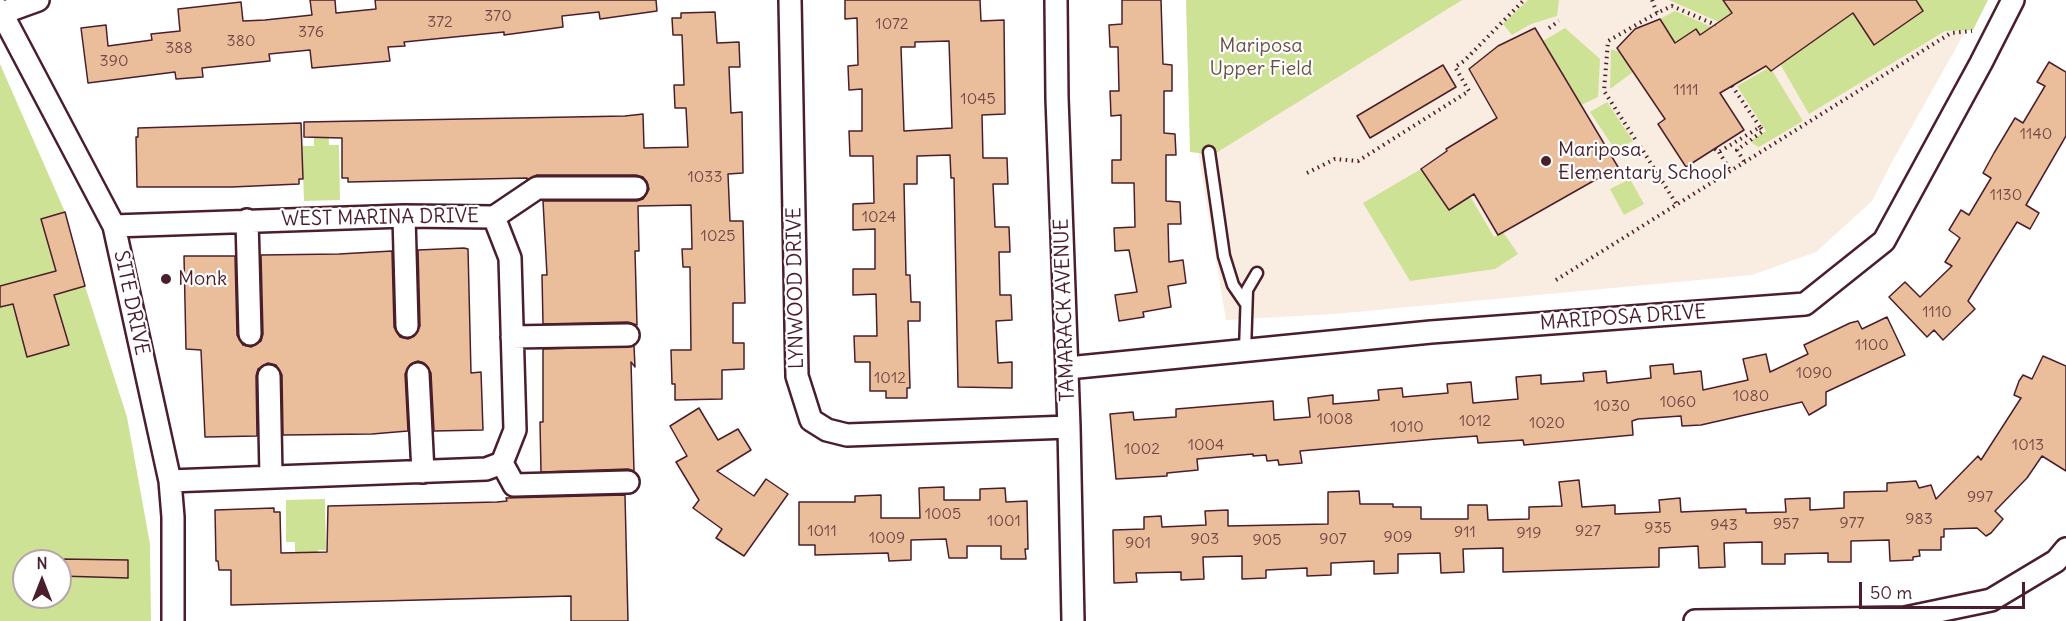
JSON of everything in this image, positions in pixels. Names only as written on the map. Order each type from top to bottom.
[{"type":"street","points":[[1,11],[38,0]]},
{"type":"street","name":"LYNWOOD DRIVE","points":[[790,0],[797,376],[810,420],[826,430],[847,435],[1069,427]]},
{"type":"street","name":"TAMARACK AVENUE","points":[[1056,0],[1057,98],[1068,368],[1073,621]]},
{"type":"street","name":"MARIPOSA DRIVE","points":[[1068,368],[1431,332],[1805,304],[1884,241],[2013,0]]},
{"type":"street","name":"SITE DRIVE","points":[[1,11],[114,226],[170,481],[173,517],[173,621]]},
{"type":"street","points":[[494,217],[537,188],[636,188]]},
{"type":"street","points":[[404,216],[407,326]]},
{"type":"street","name":"WEST MARINA DRIVE","points":[[114,226],[404,216],[494,217],[510,258],[515,430],[502,463]]},
{"type":"street","points":[[247,220],[250,334]]},
{"type":"street","points":[[512,337],[628,335]]},
{"type":"street","points":[[418,374],[423,472]]},
{"type":"street","points":[[269,376],[272,476]]},
{"type":"street","points":[[170,481],[486,469],[502,463],[514,485],[628,482]]},
{"type":"street","points":[[1695,621],[1905,618],[1991,600],[2056,561],[2066,549]]},
{"type":"lane","points":[[1209,152],[1224,256],[1233,285],[1246,304]]},
{"type":"lane","points":[[1245,351],[1247,290],[1257,273]]},
{"type":"path","points":[[1307,173],[1335,159],[1358,161],[1469,91],[1455,67],[1464,62],[1524,0]]},
{"type":"path","points":[[1652,0],[1657,13]]},
{"type":"path","points":[[1635,139],[1604,91],[1608,41],[1671,6],[1716,25]]},
{"type":"path","points":[[1549,28],[1559,21]]},
{"type":"path","points":[[1556,280],[1951,33],[1972,32],[1978,21]]},
{"type":"path","points":[[1732,86],[1763,131],[1737,150],[1745,163]]},
{"type":"path","points":[[1731,172],[1717,150],[1760,127]]},
{"type":"path","points":[[1640,146],[1677,205]]},
{"type":"shaded area","name":"Mariposa Elementary School","points":[[1186,0],[1983,0],[1872,201],[1816,252],[1752,275],[1334,314],[1226,320],[1189,97]]},
{"type":"green space","name":"Mariposa Upper Field","points":[[1186,0],[1462,0],[1216,153],[1198,153],[1190,152]]},
{"type":"green space","points":[[1528,0],[1559,0],[1557,16],[1531,24],[1512,35],[1503,24]]},
{"type":"green space","points":[[1669,0],[1723,0],[1732,13],[1719,22]]},
{"type":"green space","points":[[1916,0],[1988,0],[1973,30],[1945,31],[1809,114],[1779,62],[1853,13],[1874,45]]},
{"type":"green space","points":[[1675,11],[1712,27],[1700,36],[1696,29],[1675,43],[1660,19]]},
{"type":"green space","points":[[1565,28],[1600,59],[1598,97],[1581,105],[1543,41]]},
{"type":"green space","points":[[1611,49],[1619,52],[1633,72],[1610,89]]},
{"type":"green space","points":[[0,64],[65,212],[85,286],[127,417],[150,544],[151,621],[0,621]]},
{"type":"green space","points":[[1770,67],[1803,121],[1759,147],[1753,144],[1752,140],[1766,131],[1737,86]]},
{"type":"green space","points":[[1607,102],[1633,141],[1616,151],[1590,112]]},
{"type":"green space","points":[[313,121],[328,121],[329,145],[339,145],[340,200],[304,201],[302,146],[314,146]]},
{"type":"green space","points":[[1421,169],[1449,210],[1470,196],[1494,237],[1503,232],[1518,254],[1495,269],[1410,281],[1363,203]]},
{"type":"green space","points":[[1630,179],[1644,204],[1624,215],[1610,189]]},
{"type":"green space","points":[[325,499],[326,550],[318,550],[319,574],[295,575],[295,542],[286,542],[286,500]]},
{"type":"building","points":[[310,0],[335,0],[336,13],[376,9],[375,0],[656,0],[657,11],[600,19],[599,12],[562,16],[563,27],[504,35],[504,32],[404,42],[405,46],[388,47],[390,61],[312,68],[310,50],[269,54],[270,61],[202,68],[203,77],[176,79],[175,72],[88,83],[81,28],[106,25],[108,46],[152,40],[151,34],[180,31],[178,9],[241,2],[243,21],[265,20],[312,15]]},
{"type":"building","points":[[845,0],[980,0],[981,21],[1004,20],[1005,114],[982,115],[983,158],[1007,158],[1008,184],[993,184],[995,227],[1009,227],[1010,252],[999,252],[1000,295],[1011,295],[1012,320],[996,321],[998,363],[1012,362],[1012,388],[958,387],[954,178],[951,178],[950,155],[917,156],[917,184],[904,184],[906,275],[910,275],[911,302],[920,302],[920,321],[908,321],[910,388],[907,388],[907,398],[886,398],[886,391],[870,391],[870,362],[855,362],[854,336],[877,336],[876,294],[853,295],[853,269],[875,269],[875,229],[853,230],[853,204],[874,203],[873,156],[850,156],[849,131],[862,131],[862,89],[849,90],[848,66],[858,65],[857,18],[845,19]],"holes":[[[949,41],[952,128],[904,131],[901,47],[915,47],[915,42]]]},
{"type":"building","points":[[1122,0],[1161,0],[1163,64],[1172,65],[1172,91],[1164,91],[1164,133],[1175,134],[1176,155],[1166,155],[1166,201],[1180,202],[1181,224],[1168,224],[1169,262],[1183,260],[1186,283],[1168,286],[1171,307],[1143,312],[1144,317],[1119,321],[1115,295],[1137,292],[1129,250],[1115,251],[1114,228],[1135,227],[1134,183],[1112,183],[1112,160],[1121,160],[1121,115],[1111,116],[1110,91],[1119,91],[1118,47],[1110,47],[1109,25],[1122,24]]},
{"type":"building","points":[[1723,0],[1916,0],[1923,11],[1874,45],[1853,13],[1771,71],[1766,66],[1720,93],[1744,130],[1686,167],[1658,124],[1665,119],[1617,48],[1635,29],[1660,19],[1675,43],[1696,29],[1700,35],[1732,13]]},
{"type":"building","points":[[715,12],[717,43],[739,42],[740,67],[729,67],[731,113],[742,112],[743,173],[728,174],[730,221],[743,221],[745,303],[733,303],[733,343],[744,343],[744,369],[722,370],[722,399],[675,400],[675,384],[672,384],[671,350],[691,350],[690,267],[683,267],[682,249],[692,249],[691,205],[638,206],[639,251],[635,251],[637,325],[628,322],[543,324],[542,275],[547,275],[543,201],[637,201],[643,199],[649,189],[643,177],[636,175],[537,175],[527,180],[527,178],[348,182],[348,178],[342,178],[342,138],[304,137],[304,122],[643,114],[644,148],[688,147],[686,108],[675,108],[674,85],[684,85],[682,35],[673,35],[672,18],[681,18],[681,13]]},
{"type":"building","points":[[1535,28],[1618,167],[1498,235],[1474,194],[1449,210],[1421,169],[1447,151],[1446,149],[1497,118],[1469,69],[1498,46]]},
{"type":"building","points":[[2049,62],[2066,72],[2066,136],[2026,205],[2039,213],[2030,229],[2017,222],[1968,301],[1975,309],[1943,340],[1934,330],[1927,337],[1889,297],[1905,282],[1920,297],[1952,266],[1945,262],[1960,238],[1949,230],[1961,210],[1969,215],[1991,178],[1983,173],[1994,153],[2015,118],[2023,123],[2045,86],[2037,82]]},
{"type":"building","points":[[1443,65],[1456,87],[1370,138],[1357,116]]},
{"type":"building","points":[[301,123],[303,179],[299,179],[299,184],[137,187],[136,137],[138,137],[138,128]]},
{"type":"building","points":[[65,212],[85,286],[54,295],[69,345],[27,357],[13,304],[0,307],[0,286],[56,271],[41,219]]},
{"type":"building","points":[[468,249],[471,373],[481,372],[483,430],[434,431],[431,373],[424,363],[418,361],[411,364],[405,374],[408,431],[372,434],[283,435],[282,375],[276,365],[268,363],[258,369],[256,376],[257,436],[205,437],[201,350],[186,349],[184,256],[235,256],[237,335],[243,345],[251,347],[261,341],[263,334],[261,255],[392,251],[394,327],[400,337],[408,339],[414,336],[420,326],[418,250]]},
{"type":"building","points":[[1887,317],[1905,355],[1826,392],[1826,405],[1809,415],[1802,402],[1701,425],[1682,426],[1681,416],[1638,419],[1632,421],[1633,435],[1524,445],[1523,440],[1478,443],[1477,436],[1436,439],[1300,451],[1302,463],[1279,465],[1278,460],[1267,461],[1266,455],[1253,456],[1253,454],[1197,459],[1198,470],[1167,473],[1167,476],[1116,479],[1110,414],[1133,412],[1134,420],[1176,417],[1176,409],[1273,401],[1274,420],[1310,417],[1308,398],[1333,395],[1333,404],[1379,400],[1378,390],[1402,388],[1403,397],[1448,393],[1447,384],[1471,382],[1473,403],[1518,399],[1516,377],[1541,375],[1541,384],[1584,381],[1583,373],[1606,371],[1607,383],[1651,378],[1650,366],[1673,364],[1674,374],[1701,371],[1703,390],[1748,380],[1743,359],[1766,354],[1770,372],[1808,354],[1804,345],[1850,323],[1858,321],[1862,329]]},
{"type":"building","points":[[634,346],[635,367],[631,362],[634,471],[628,469],[541,472],[540,422],[543,422],[543,349]]},
{"type":"building","points":[[2043,356],[2066,366],[2066,471],[2042,456],[2027,478],[1995,511],[2003,519],[1991,533],[1986,536],[1977,528],[1944,529],[1944,537],[1941,537],[1941,550],[1919,550],[1920,556],[1913,557],[1913,560],[1890,561],[1889,540],[1851,541],[1851,562],[1828,562],[1828,553],[1785,554],[1785,564],[1762,564],[1762,542],[1724,543],[1725,567],[1699,568],[1698,546],[1659,548],[1659,567],[1503,572],[1503,548],[1463,549],[1464,572],[1441,573],[1440,553],[1398,554],[1398,573],[1374,574],[1374,561],[1331,563],[1331,575],[1307,576],[1307,568],[1266,570],[1266,578],[1242,579],[1242,556],[1203,557],[1204,579],[1181,580],[1181,572],[1136,573],[1137,582],[1114,583],[1113,530],[1144,529],[1144,517],[1161,516],[1162,527],[1206,525],[1205,511],[1228,510],[1228,526],[1328,524],[1328,492],[1359,491],[1360,504],[1421,507],[1421,519],[1468,519],[1468,505],[1487,505],[1488,520],[1529,519],[1529,507],[1562,506],[1559,482],[1579,480],[1582,507],[1615,505],[1615,514],[1660,512],[1659,500],[1680,498],[1681,512],[1746,509],[1746,513],[1786,512],[1785,499],[1810,498],[1810,510],[1844,508],[1844,492],[1887,491],[1887,483],[1916,481],[1919,488],[1931,485],[1936,499],[1978,456],[1981,460],[2021,398],[2014,395],[2019,381],[2023,375],[2032,379]]},
{"type":"building","points":[[699,408],[718,440],[738,429],[751,450],[717,471],[754,496],[766,479],[788,494],[744,556],[716,538],[722,529],[693,508],[699,500],[676,462],[687,456],[670,426]]},
{"type":"building","points":[[944,487],[944,500],[980,500],[980,489],[1005,488],[1006,502],[1027,501],[1028,549],[1025,549],[1026,559],[1001,559],[1001,546],[967,546],[967,558],[949,558],[946,539],[911,540],[911,560],[889,561],[888,553],[815,555],[815,545],[799,545],[799,502],[855,502],[855,496],[881,495],[881,518],[920,518],[919,488]]},
{"type":"building","points":[[625,495],[628,621],[571,621],[571,596],[231,605],[231,570],[219,570],[218,561],[216,561],[215,510],[274,508],[274,512],[280,512],[281,553],[327,552],[328,506],[497,502],[507,501],[506,498]]},
{"type":"building","points":[[72,559],[128,560],[128,578],[72,576]]},
{"type":"place","name":"Mariposa Elementary School","points":[[1546,161]]},
{"type":"place","name":"Monk","points":[[166,279]]}]
